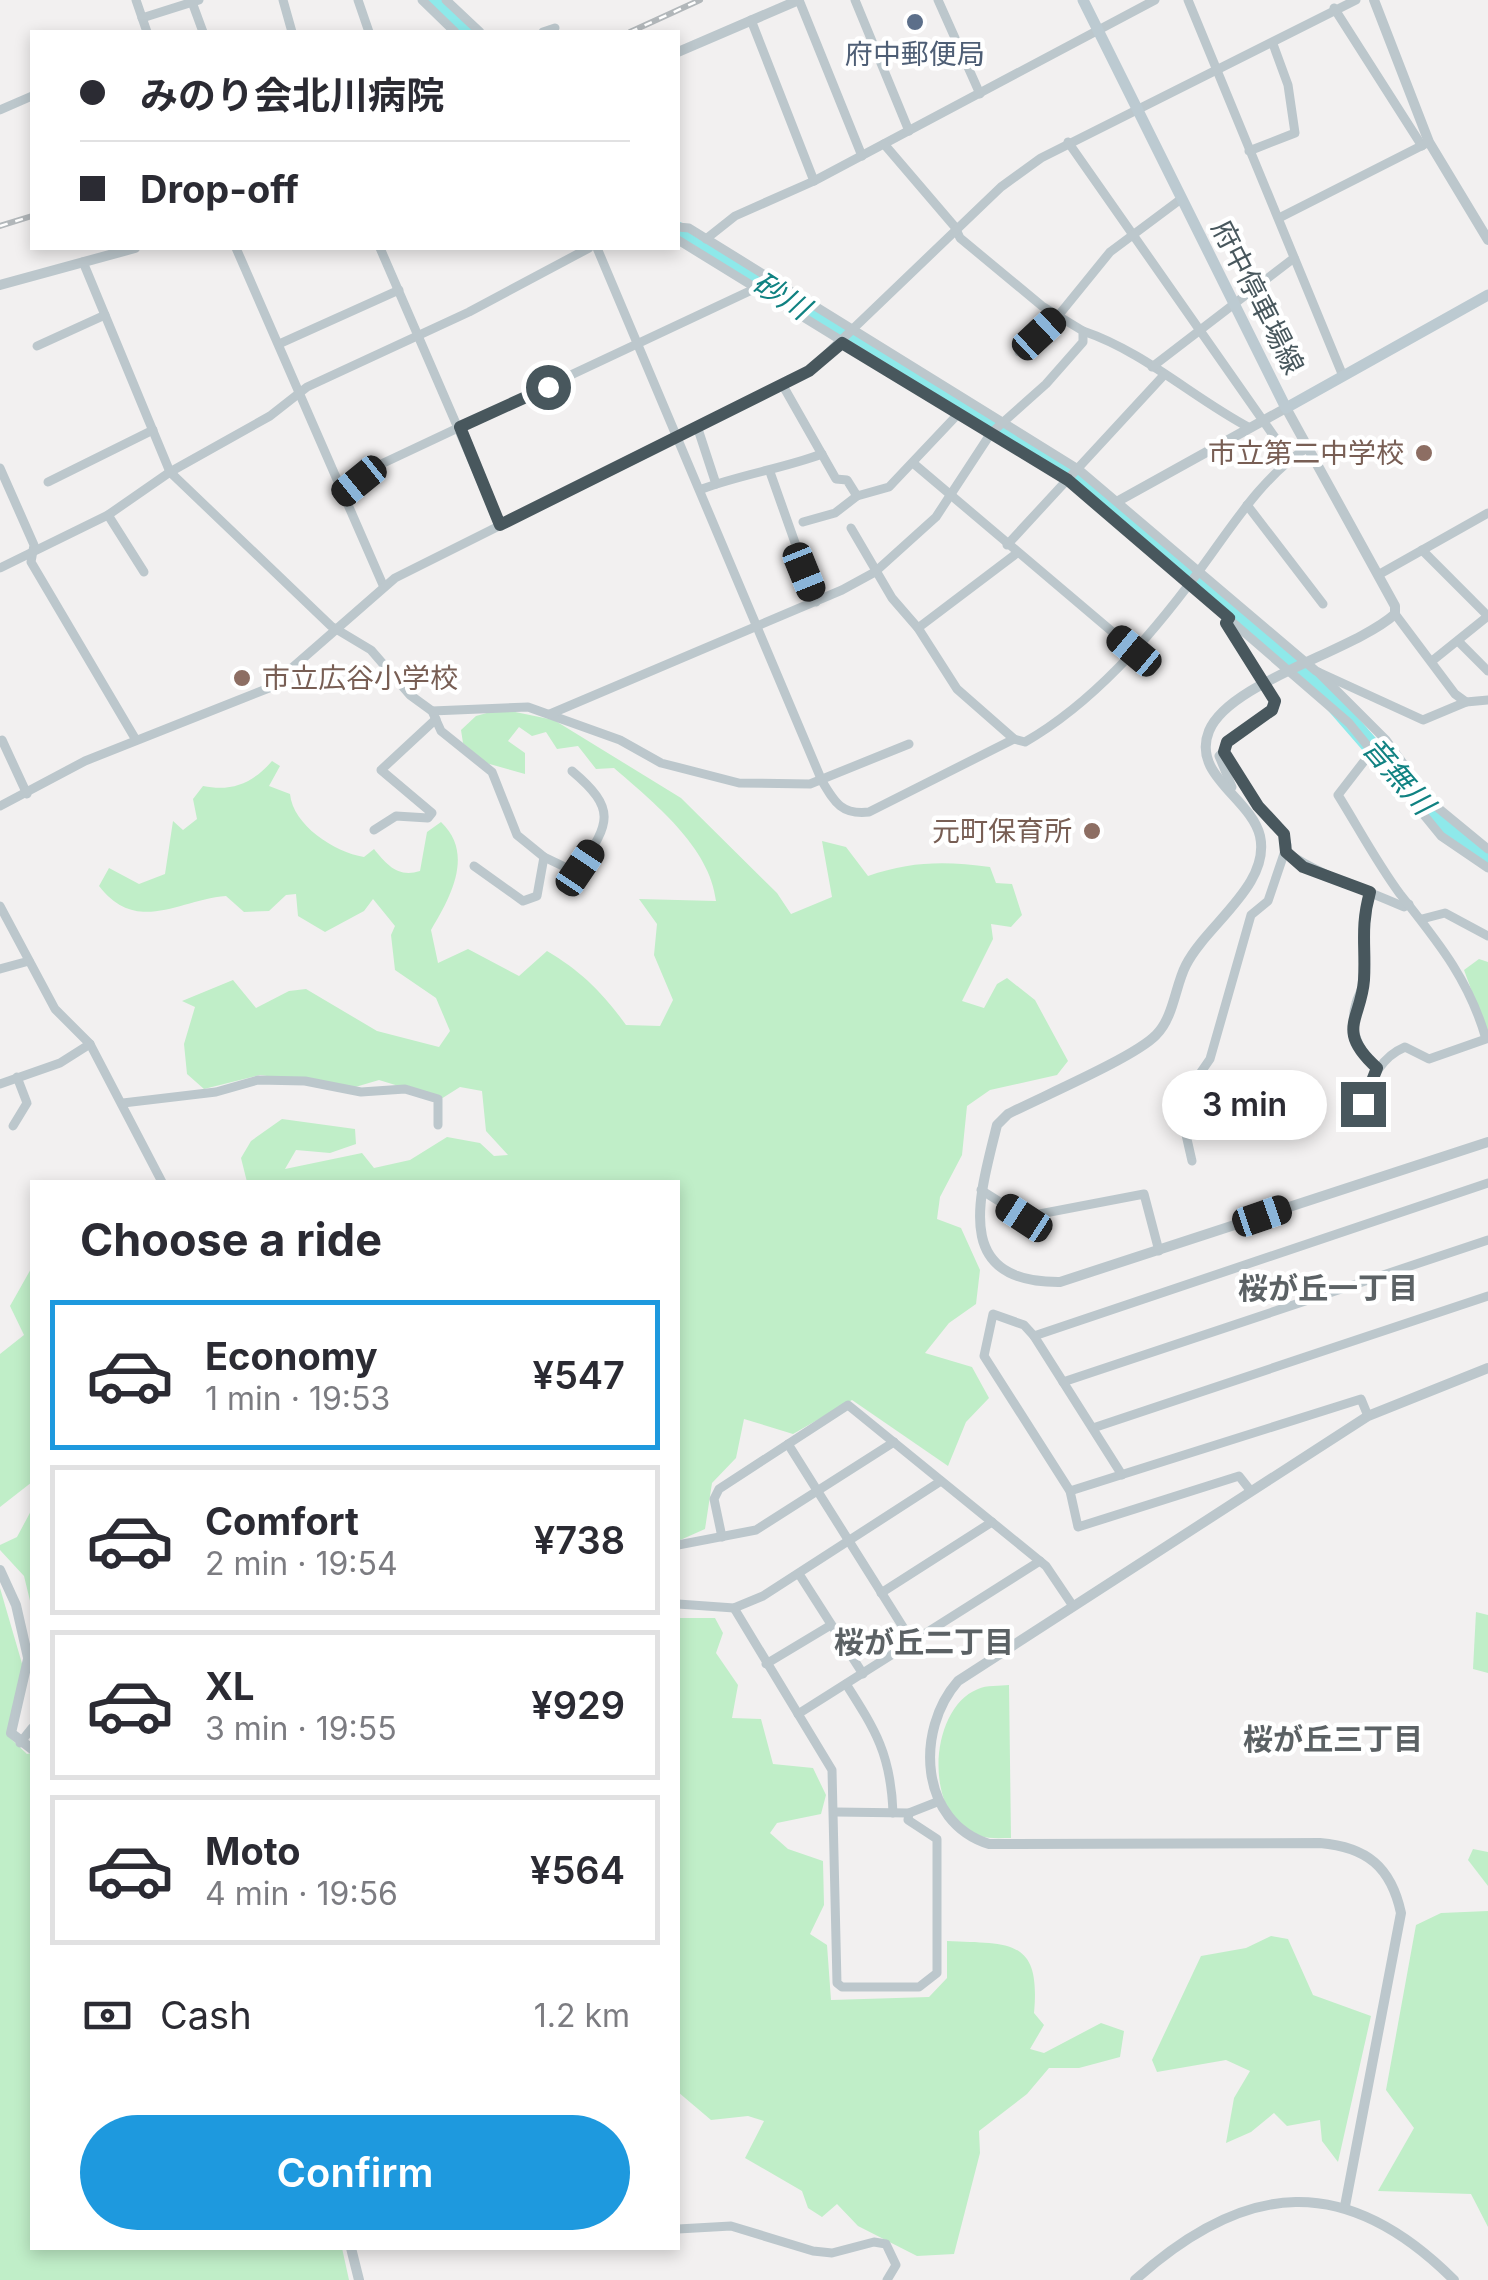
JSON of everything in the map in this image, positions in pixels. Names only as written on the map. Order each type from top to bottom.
[{"type":"main road","name":"府中停車場線","points":[[1082,0],[1286,408],[1488,295]]},
{"type":"street","points":[[136,0],[145,30]]},
{"type":"street","points":[[283,0],[291,30]]},
{"type":"street","points":[[358,0],[368,30]]},
{"type":"street","points":[[422,0],[453,30]]},
{"type":"street","points":[[446,0],[478,30]]},
{"type":"street","points":[[680,51],[799,0],[862,156]]},
{"type":"street","points":[[855,0],[909,131]]},
{"type":"street","points":[[938,0],[980,94]]},
{"type":"street","points":[[706,239],[735,216],[814,181],[1155,0]]},
{"type":"street","points":[[1188,0],[1344,376]]},
{"type":"street","points":[[0,806],[85,761],[268,688],[384,585],[809,371],[1001,188],[1068,142],[1356,0]]},
{"type":"street","points":[[1374,0],[1426,144]]},
{"type":"street","points":[[142,18],[196,1],[203,30]]},
{"type":"street","points":[[1334,8],[1488,240]]},
{"type":"street","points":[[456,30],[465,18]]},
{"type":"street","points":[[752,20],[814,181]]},
{"type":"street","points":[[549,30],[555,28]]},
{"type":"street","points":[[1250,151],[1295,134],[1288,85],[1273,44]]},
{"type":"street","points":[[0,110],[30,97]]},
{"type":"street","points":[[1068,142],[1290,459]]},
{"type":"street","points":[[884,144],[956,232],[1058,316],[1120,344],[1200,402],[1250,428]]},
{"type":"street","points":[[1279,218],[1426,144]]},
{"type":"street","points":[[1019,352],[1058,316],[1110,252],[1181,199]]},
{"type":"street","points":[[680,227],[706,239],[1001,421],[1120,500],[1312,666],[1386,740],[1432,803],[1488,848]]},
{"type":"street","points":[[680,241],[1068,480],[1349,723],[1441,836],[1488,868]]},
{"type":"street","points":[[0,285],[128,250]]},
{"type":"street","points":[[237,250],[384,585]]},
{"type":"street","points":[[381,250],[500,525]]},
{"type":"street","points":[[0,568],[108,516],[170,472],[270,416],[300,394],[585,250]]},
{"type":"street","points":[[598,250],[822,781],[838,807],[852,814],[869,812],[1014,739]]},
{"type":"street","points":[[1152,367],[1294,258]]},
{"type":"street","points":[[84,262],[170,472],[335,629],[370,650],[410,695],[434,715],[440,731],[492,772],[517,836],[544,858],[569,869],[580,868],[605,830],[598,794],[572,771]]},
{"type":"street","points":[[342,494],[375,467],[754,289]]},
{"type":"street","points":[[278,344],[399,290]]},
{"type":"street","points":[[37,346],[106,314]]},
{"type":"street","points":[[550,714],[816,602],[874,572],[951,498],[990,433],[1046,384],[1084,342],[1084,331]]},
{"type":"street","points":[[1008,545],[1061,483],[1164,376]]},
{"type":"street","points":[[782,384],[836,479],[847,480],[857,496]]},
{"type":"street","points":[[1120,500],[1286,408],[1378,575],[1395,614],[1466,702]]},
{"type":"street","points":[[803,522],[835,513],[857,496],[889,487],[959,413]]},
{"type":"street","points":[[697,426],[716,484]]},
{"type":"street","points":[[48,482],[153,430]]},
{"type":"street","points":[[851,528],[874,572],[918,628],[957,689],[1014,739],[1025,742],[1044,731],[1134,651],[1190,584],[1247,504],[1290,459],[1308,447]]},
{"type":"street","points":[[702,489],[754,470],[770,472],[822,454]]},
{"type":"street","points":[[913,463],[1134,651]]},
{"type":"street","points":[[0,468],[34,545],[30,562],[136,740]]},
{"type":"street","points":[[770,472],[816,602]]},
{"type":"street","points":[[1247,504],[1322,604]]},
{"type":"street","points":[[1378,575],[1488,513]]},
{"type":"street","points":[[108,516],[144,572]]},
{"type":"street","points":[[1422,550],[1488,616],[1432,662]]},
{"type":"street","points":[[918,628],[1017,553]]},
{"type":"street","points":[[1395,614],[1312,666],[1289,672],[1228,707],[1210,730],[1206,746],[1210,765],[1253,820],[1260,836],[1256,871],[1192,953],[1166,1020],[1156,1035],[1008,1114],[998,1125],[976,1222],[997,1262],[1034,1282],[1060,1282],[1488,1142]]},
{"type":"street","points":[[1229,618],[1226,623],[1275,701],[1272,710],[1227,742],[1220,756],[1232,788],[1229,792]]},
{"type":"street","points":[[1459,642],[1488,671]]},
{"type":"street","points":[[1312,666],[1423,720],[1466,702],[1488,700]]},
{"type":"street","points":[[374,830],[396,816],[428,818],[432,813],[381,770],[434,715],[514,706],[550,714],[620,740],[661,764],[708,778],[773,785],[822,781],[909,744]]},
{"type":"street","points":[[2,740],[27,794]]},
{"type":"street","points":[[1192,1162],[1179,1104],[1210,1059],[1251,915],[1268,901],[1286,852],[1284,834],[1258,806],[1224,752]]},
{"type":"street","points":[[1363,1104],[1377,1068],[1404,1047],[1430,1059],[1486,1039],[1460,970],[1436,947],[1422,919],[1338,795],[1372,752]]},
{"type":"street","points":[[1286,852],[1303,867],[1404,907],[1409,904]]},
{"type":"street","points":[[474,866],[524,900],[537,896],[544,858]]},
{"type":"street","points":[[1370,892],[1360,928],[1364,984],[1355,1006],[1353,1030],[1362,1054],[1377,1068]]},
{"type":"street","points":[[0,906],[54,1008],[90,1044],[161,1180]]},
{"type":"street","points":[[1422,919],[1445,913],[1488,936]]},
{"type":"street","points":[[0,969],[29,961]]},
{"type":"street","points":[[0,1084],[60,1063],[90,1044]]},
{"type":"street","points":[[13,1126],[27,1103],[17,1077]]},
{"type":"street","points":[[123,1103],[216,1092],[258,1080],[305,1081],[360,1092],[405,1089],[438,1099],[438,1125]]},
{"type":"street","points":[[1034,1336],[1488,1183]]},
{"type":"street","points":[[982,1190],[1024,1218],[1144,1194],[1159,1251]]},
{"type":"street","points":[[1063,1382],[1488,1242]]},
{"type":"street","points":[[1093,1428],[1488,1296]]},
{"type":"street","points":[[1122,1475],[1034,1336],[1024,1325],[993,1314],[984,1356],[1070,1491],[1078,1527],[1239,1476],[1250,1490]]},
{"type":"street","points":[[1345,2206],[1401,1913],[1396,1888],[1382,1866],[1344,1845],[1320,1843],[990,1844],[954,1824],[938,1802],[931,1730],[940,1701],[958,1681],[1250,1490],[1368,1416],[1488,1368]]},
{"type":"street","points":[[1070,1491],[1361,1399],[1368,1416]]},
{"type":"street","points":[[722,1537],[714,1498],[719,1490],[848,1405],[1040,1561],[1074,1606]]},
{"type":"street","points":[[680,1545],[756,1530],[894,1442]]},
{"type":"street","points":[[788,1444],[913,1643]]},
{"type":"street","points":[[680,1604],[734,1608],[799,1574],[942,1481]]},
{"type":"street","points":[[881,1593],[992,1522]]},
{"type":"street","points":[[798,1714],[1040,1561]]},
{"type":"street","points":[[0,1570],[16,1605],[30,1664],[11,1734],[30,1748]]},
{"type":"street","points":[[799,1574],[862,1674]]},
{"type":"street","points":[[734,1608],[832,1770],[836,1812],[837,1983],[842,1987],[919,1987],[936,1973],[936,1839],[908,1820],[908,1813]]},
{"type":"street","points":[[766,1664],[831,1625]]},
{"type":"street","points":[[846,1684],[882,1741],[893,1813]]},
{"type":"street","points":[[20,1743],[30,1730]]},
{"type":"street","points":[[836,1812],[908,1813],[938,1802]]},
{"type":"street","points":[[1135,2280],[1217,2222],[1295,2203],[1345,2206],[1392,2226],[1454,2280]]},
{"type":"street","points":[[680,2229],[731,2226],[796,2248],[832,2253],[874,2242],[886,2244],[896,2264],[887,2280]]},
{"type":"street","points":[[352,2250],[359,2280]]},
{"type":"green space","points":[[501,709],[554,720],[681,798],[777,893],[791,914],[832,897],[822,841],[846,847],[868,876],[914,865],[958,864],[990,867],[996,883],[1012,884],[1022,915],[1011,927],[991,924],[993,939],[962,1001],[984,1008],[997,984],[1007,978],[1035,1000],[1068,1061],[1057,1075],[990,1090],[967,1106],[962,1155],[940,1197],[937,1219],[961,1228],[980,1270],[976,1304],[949,1323],[925,1353],[972,1367],[989,1398],[966,1422],[948,1466],[852,1400],[793,1434],[744,1419],[736,1458],[712,1483],[705,1529],[680,1540],[680,1180],[246,1180],[241,1158],[251,1141],[282,1119],[355,1129],[356,1144],[330,1153],[296,1150],[285,1169],[362,1153],[374,1168],[410,1160],[447,1137],[480,1143],[494,1156],[508,1155],[486,1131],[482,1091],[460,1087],[441,1099],[379,1080],[352,1088],[260,1075],[204,1089],[187,1074],[184,1044],[195,1007],[182,1001],[233,980],[256,1008],[289,991],[306,989],[377,1031],[439,1047],[450,1031],[436,998],[395,970],[391,935],[395,926],[373,899],[364,911],[325,932],[298,916],[296,894],[286,895],[269,911],[244,912],[226,896],[143,912],[113,901],[99,886],[109,868],[139,884],[165,874],[173,821],[183,830],[197,819],[193,799],[203,786],[223,788],[241,784],[272,761],[280,766],[269,786],[290,794],[299,816],[317,835],[364,857],[374,849],[388,865],[405,873],[420,871],[427,832],[441,822],[451,835],[458,862],[451,890],[431,930],[438,963],[468,949],[519,976],[547,951],[591,984],[626,1025],[660,1026],[673,1000],[654,955],[657,924],[639,899],[716,901],[703,862],[691,844],[614,768],[596,769],[578,746],[557,749],[546,732],[532,736],[519,727],[508,741],[525,753],[525,774],[486,763],[463,743],[461,730],[476,716]]},
{"type":"green space","points":[[1479,959],[1488,962],[1488,1035],[1464,970]]},
{"type":"green space","points":[[30,1271],[30,1484],[0,1507],[0,1354],[24,1335],[10,1306]]},
{"type":"green space","points":[[30,1513],[30,1601],[24,1576],[0,1550],[0,1545],[17,1537]]},
{"type":"green space","points":[[0,1588],[23,1667],[8,1736],[30,1753],[30,2250],[342,2250],[349,2280],[0,2280]]},
{"type":"green space","points":[[1476,1612],[1488,1615],[1488,1673],[1473,1669]]},
{"type":"green space","points":[[680,1618],[715,1618],[723,1633],[716,1653],[738,1685],[732,1718],[761,1719],[773,1764],[813,1768],[826,1795],[821,1814],[777,1823],[770,1833],[788,1849],[823,1861],[824,1905],[810,1934],[827,1945],[831,2000],[929,1997],[947,1978],[947,1941],[988,1943],[1017,1950],[1032,1971],[1034,2013],[1044,2025],[1030,2049],[1044,2053],[1101,2023],[1124,2031],[1120,2057],[1079,2068],[1049,2068],[1027,2094],[979,2131],[980,2153],[954,2254],[917,2256],[858,2226],[837,2204],[822,2217],[808,2208],[802,2191],[745,2158],[764,2121],[748,2116],[711,2120],[680,2094]]},
{"type":"green space","points":[[1009,1685],[1011,1838],[987,1838],[961,1826],[948,1810],[938,1764],[941,1740],[961,1700],[981,1688]]},
{"type":"green space","points":[[1473,1849],[1488,1852],[1488,1886],[1468,1860]]},
{"type":"green space","points":[[1488,1911],[1488,2227],[1471,2194],[1378,2191],[1414,2128],[1386,2090],[1416,1925],[1441,1913]]},
{"type":"green space","points":[[1271,1936],[1288,1939],[1313,1995],[1371,2016],[1338,2162],[1322,2141],[1320,2120],[1287,2126],[1274,2113],[1251,2132],[1226,2143],[1234,2098],[1250,2071],[1226,2060],[1157,2072],[1152,2060],[1201,1956],[1246,1948]]},
{"type":"waterway","name":"砂川","points":[[437,0],[468,30]]},
{"type":"waterway","name":"砂川","points":[[680,232],[1080,482],[1316,683],[1443,829],[1488,861]]},
{"type":"railway","points":[[634,30],[700,0]]},
{"type":"railway","points":[[0,226],[30,217]]},
{"type":"place","name":"府中郵便局","points":[[915,22]]},
{"type":"place","name":"市立第二中学校","points":[[1424,453]]},
{"type":"place","name":"市立広谷小学校","points":[[242,678]]},
{"type":"place","name":"元町保育所","points":[[1092,831]]},
{"type":"district","name":"桜が丘一丁目","points":[[1328,1289]]},
{"type":"district","name":"桜が丘二丁目","points":[[924,1643]]},
{"type":"district","name":"桜が丘三丁目","points":[[1333,1740]]},
{"type":"route","points":[[548,387],[460,427],[500,525],[809,371],[842,343],[1068,480],[1229,618],[1226,623],[1275,701],[1272,710],[1227,742],[1224,752],[1258,806],[1284,834],[1286,852],[1303,867],[1338,876],[1370,892],[1360,928],[1364,984],[1355,1006],[1353,1030],[1362,1054],[1377,1068],[1363,1104]]},
{"type":"water label","name":"音無川","points":[[1398,776]]}]
